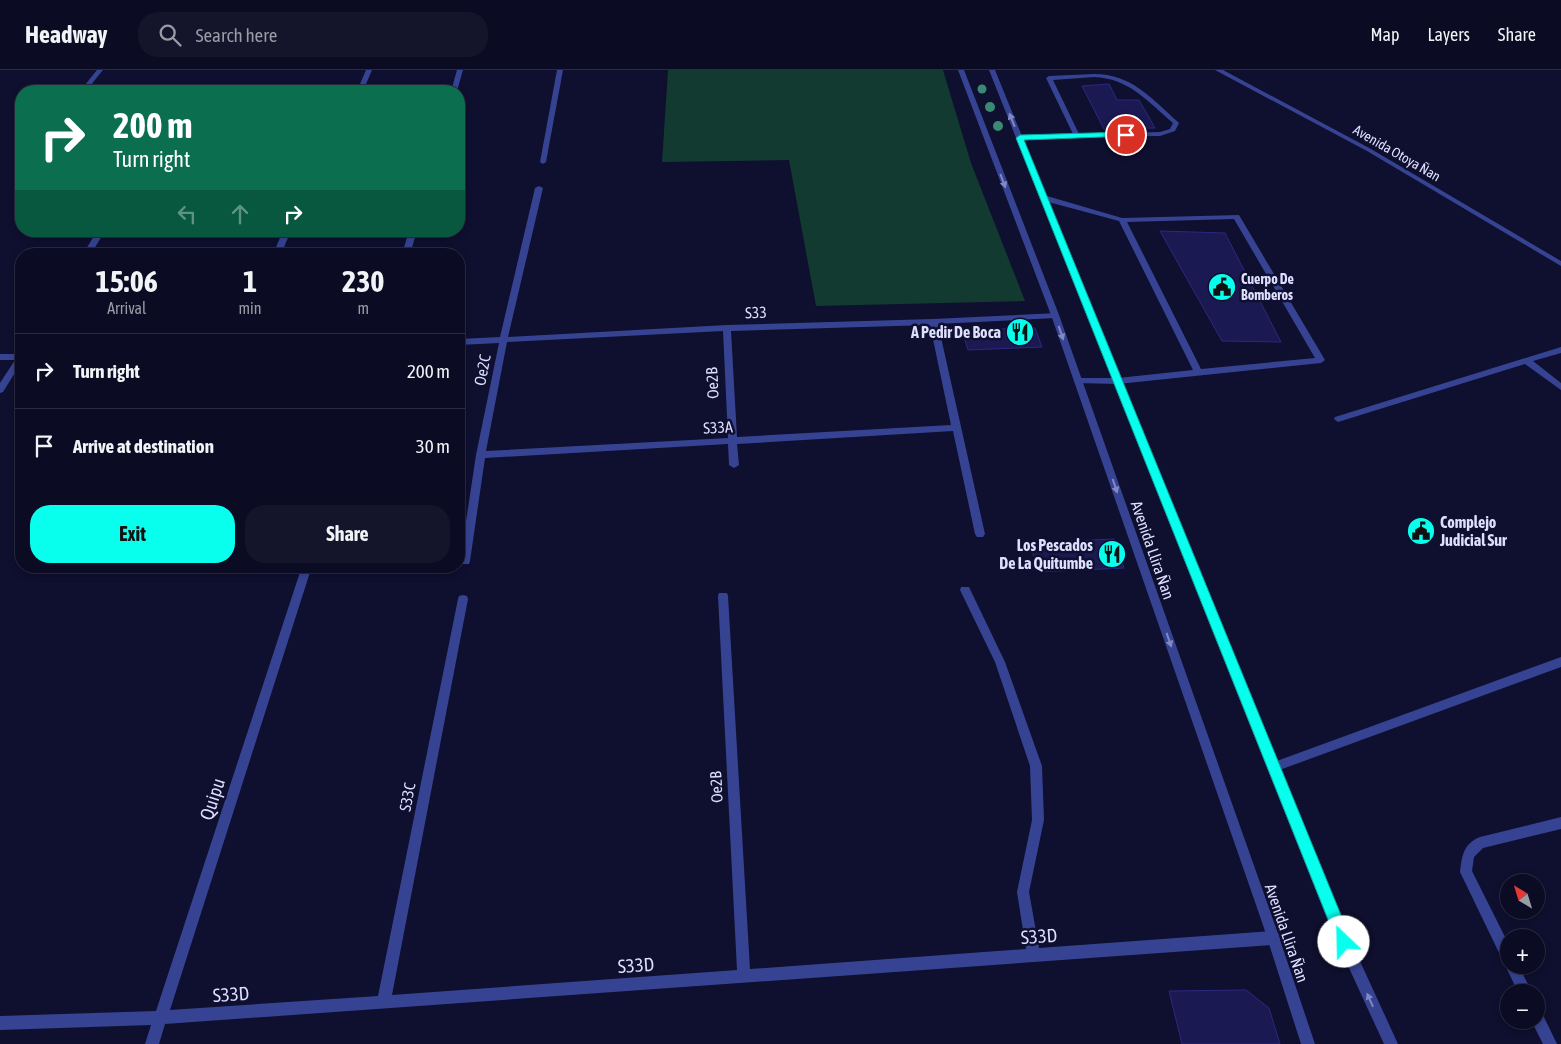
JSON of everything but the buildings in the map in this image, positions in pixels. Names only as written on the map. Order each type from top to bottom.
[{"type":"street","points":[[88,85],[100,70]]},
{"type":"street","points":[[363,85],[369,70]]},
{"type":"street","points":[[456,85],[460,70]]},
{"type":"street","points":[[543,162],[560,70]]},
{"type":"street","name":"Avenida Llira Ñan","points":[[962,70],[1078,381],[1273,938],[1308,1044]]},
{"type":"street","name":"Avenida Llira Ñan","points":[[992,70],[1337,926],[1391,1044]]},
{"type":"street","name":"Avenida Otoya Ñan","points":[[1218,70],[1369,150],[1561,264]]},
{"type":"street","points":[[1020,138],[1160,134],[1174,130],[1176,123],[1128,83],[1118,78],[1108,76],[1049,78],[1077,136]]},
{"type":"street","name":"Oe2C","points":[[465,561],[481,455],[503,340],[539,188]]},
{"type":"street","points":[[1044,198],[1122,220],[1236,217],[1322,360],[1118,381],[1078,381]]},
{"type":"street","points":[[1122,220],[1199,373]]},
{"type":"street","points":[[90,248],[97,237]]},
{"type":"street","name":"S33","points":[[465,342],[727,328],[933,322],[1054,315]]},
{"type":"street","points":[[933,322],[980,534]]},
{"type":"street","name":"Oe2B","points":[[727,328],[734,465]]},
{"type":"street","points":[[1338,418],[1561,350]]},
{"type":"street","points":[[0,357],[15,357]]},
{"type":"street","points":[[1527,361],[1561,387]]},
{"type":"street","points":[[0,390],[15,366]]},
{"type":"street","name":"S33A","points":[[481,455],[956,428]]},
{"type":"street","name":"Quipu","points":[[152,1044],[306,573]]},
{"type":"street","points":[[965,590],[1000,662],[1036,766],[1038,820],[1023,892],[1034,956]]},
{"type":"street","name":"Oe2B","points":[[723,596],[744,976]]},
{"type":"street","name":"S33C","points":[[384,1001],[463,599]]},
{"type":"street","points":[[1274,767],[1561,662]]},
{"type":"street","points":[[1500,942],[1466,872],[1468,854],[1480,843],[1561,823]]},
{"type":"street","name":"S33D","points":[[0,1023],[160,1018],[1273,938]]},
{"type":"street","points":[[1542,1029],[1550,1044]]},
{"type":"green space","points":[[668,70],[943,70],[971,163],[1025,301],[816,306],[789,160],[662,162]]},
{"type":"place","name":"Cuerpo De Bomberos","points":[[1222,287]]},
{"type":"place","name":"A Pedir De Boca","points":[[1020,332]]},
{"type":"place","name":"Complejo Judicial Sur","points":[[1421,531]]},
{"type":"place","name":"Los Pescados De La Quitumbe","points":[[1112,554]]},
{"type":"route","points":[[1126,135],[1020,138],[1344,942]]}]
